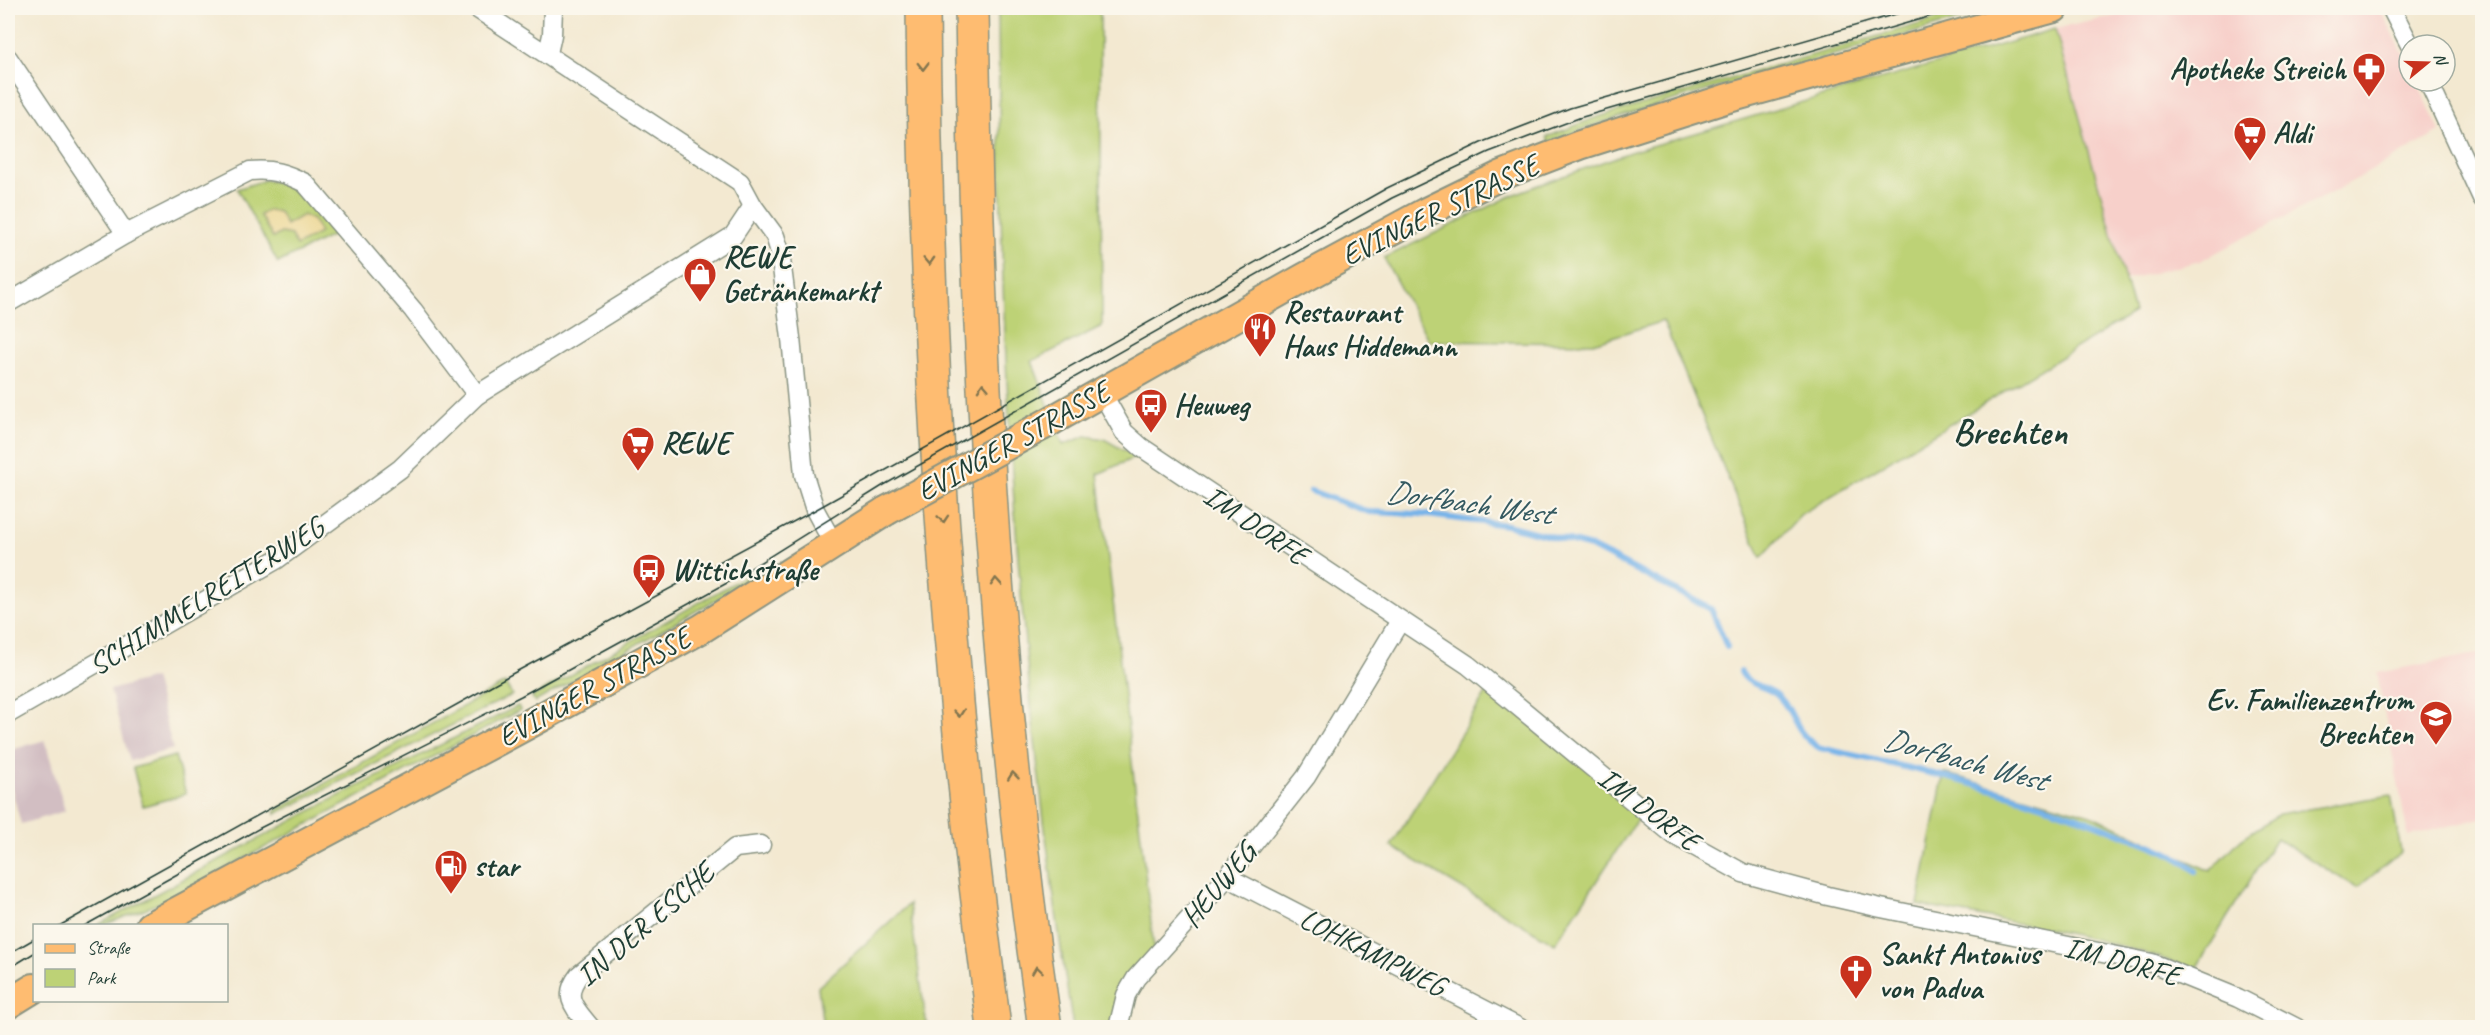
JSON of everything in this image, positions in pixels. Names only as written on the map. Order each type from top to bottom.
[{"type":"highway","points":[[923,8],[932,338],[946,568],[966,802],[994,1028]]},
{"type":"highway","points":[[972,8],[979,312],[990,499],[1009,740],[1026,900],[1045,1028]]},
{"type":"main road","name":"EVINGER STRASSE","points":[[154,924],[540,718],[701,629],[886,511],[1102,393],[1395,228],[1502,175],[1580,145],[1725,99],[2054,8]]},
{"type":"main road","points":[[8,1004],[33,989]]},
{"type":"street","points":[[476,8],[548,53],[740,182],[753,206],[775,236],[780,252],[804,475],[815,510],[833,543]]},
{"type":"street","points":[[548,53],[552,35],[553,8]]},
{"type":"street","points":[[2391,8],[2404,33]]},
{"type":"street","points":[[8,58],[126,234]]},
{"type":"street","points":[[2434,93],[2482,198]]},
{"type":"street","points":[[8,303],[126,234],[250,171],[269,169],[287,174],[305,183],[413,310],[477,395],[733,236],[753,206]]},
{"type":"street","name":"IM DORFE","points":[[1102,393],[1124,432],[1141,447],[1468,665],[1674,835],[1743,873],[1860,904],[2152,963],[2238,998],[2297,1028]]},
{"type":"street","name":"SCHIMMELREITERWEG","points":[[8,714],[276,560],[400,469],[477,395]]},
{"type":"street","name":"HEUWEG","points":[[1118,1028],[1126,995],[1136,978],[1227,877],[1306,777],[1400,621]]},
{"type":"street","name":"IN DER ESCHE","points":[[591,1028],[576,1009],[569,995],[572,984],[579,975],[735,848],[761,845]]},
{"type":"street","name":"LOHKAMPWEG","points":[[1227,877],[1520,1028]]},
{"type":"shaded area","points":[[2152,8],[2379,8],[2397,42],[2397,93],[2422,93],[2440,132],[2333,192],[2200,261],[2125,280],[2055,29]]},
{"type":"shaded area","name":"Ev. Familienzentrum Brechten","points":[[2482,653],[2482,818],[2408,836],[2377,673]]},
{"type":"shaded area","points":[[154,678],[173,749],[130,761],[110,690]]},
{"type":"shaded area","points":[[45,740],[65,811],[21,824],[8,775],[8,751]]},
{"type":"green space","points":[[998,8],[1100,8],[1102,326],[1032,361],[1063,445],[1086,436],[1104,439],[1136,457],[1098,474],[1155,957],[1118,1027],[1073,1027],[1047,849],[1028,670],[1013,491],[1004,311]]},
{"type":"green space","points":[[1975,8],[2000,8],[1673,100],[1549,142],[1547,137],[1595,118]]},
{"type":"green space","points":[[2055,29],[2134,313],[1801,514],[1761,558],[1663,321],[1593,343],[1429,341],[1384,258],[1517,193],[1630,152]]},
{"type":"green space","points":[[265,180],[287,186],[296,192],[335,234],[278,263],[237,189]]},
{"type":"green space","points":[[760,568],[763,573],[535,702],[532,697]]},
{"type":"green space","points":[[505,683],[512,695],[276,814],[275,811]]},
{"type":"green space","points":[[1492,684],[1644,809],[1555,944],[1391,846]]},
{"type":"green space","points":[[518,706],[520,710],[167,900],[107,924],[100,924],[331,800]]},
{"type":"green space","points":[[175,756],[186,794],[143,806],[133,768]]},
{"type":"green space","points":[[1944,773],[2094,816],[2210,871],[2241,839],[2279,814],[2391,795],[2401,852],[2357,888],[2276,838],[2195,970],[2093,939],[1918,905]]},
{"type":"green space","points":[[909,904],[927,1027],[823,1027],[818,987]]},
{"type":"sand","points":[[268,210],[279,212],[286,225],[303,215],[313,220],[320,233],[296,246],[291,235],[281,233],[273,238],[260,215]]},
{"type":"waterway","name":"Dorfbach West","points":[[1311,491],[1369,512],[1419,514],[1507,525],[1591,547],[1711,609],[1727,647]]},
{"type":"waterway","name":"Dorfbach West","points":[[1741,672],[1747,680],[1776,694],[1804,736],[1820,748],[1934,774],[2046,806],[2160,849],[2188,864],[2196,871]]},
{"type":"tram line","points":[[63,924],[510,675],[815,510],[1387,188],[1485,141],[1570,108],[1917,8]]},
{"type":"tram line","points":[[88,924],[260,828],[521,696],[727,583],[884,485],[1392,198],[1489,152],[1579,118],[1959,8]]},
{"type":"tram line","points":[[8,954],[33,940]]},
{"type":"tram line","points":[[8,969],[33,954]]},
{"type":"place","name":"Apotheke Streich","points":[[2369,98]]},
{"type":"place","name":"Aldi","points":[[2250,162]]},
{"type":"place","name":"REWE Getränkemarkt","points":[[700,303]]},
{"type":"place","name":"Restaurant Haus Hiddemann","points":[[1260,358]]},
{"type":"place","name":"Heuweg","points":[[1151,434]]},
{"type":"place","name":"REWE","points":[[638,472]]},
{"type":"place","name":"Wittichstraße","points":[[649,599]]},
{"type":"place","name":"Ev. Familienzentrum Brechten","points":[[2436,746]]},
{"type":"place","name":"star","points":[[451,895]]},
{"type":"place","name":"Sankt Antonius von Padua","points":[[1856,1000]]},
{"type":"district","name":"Brechten","points":[[2010,431]]}]
